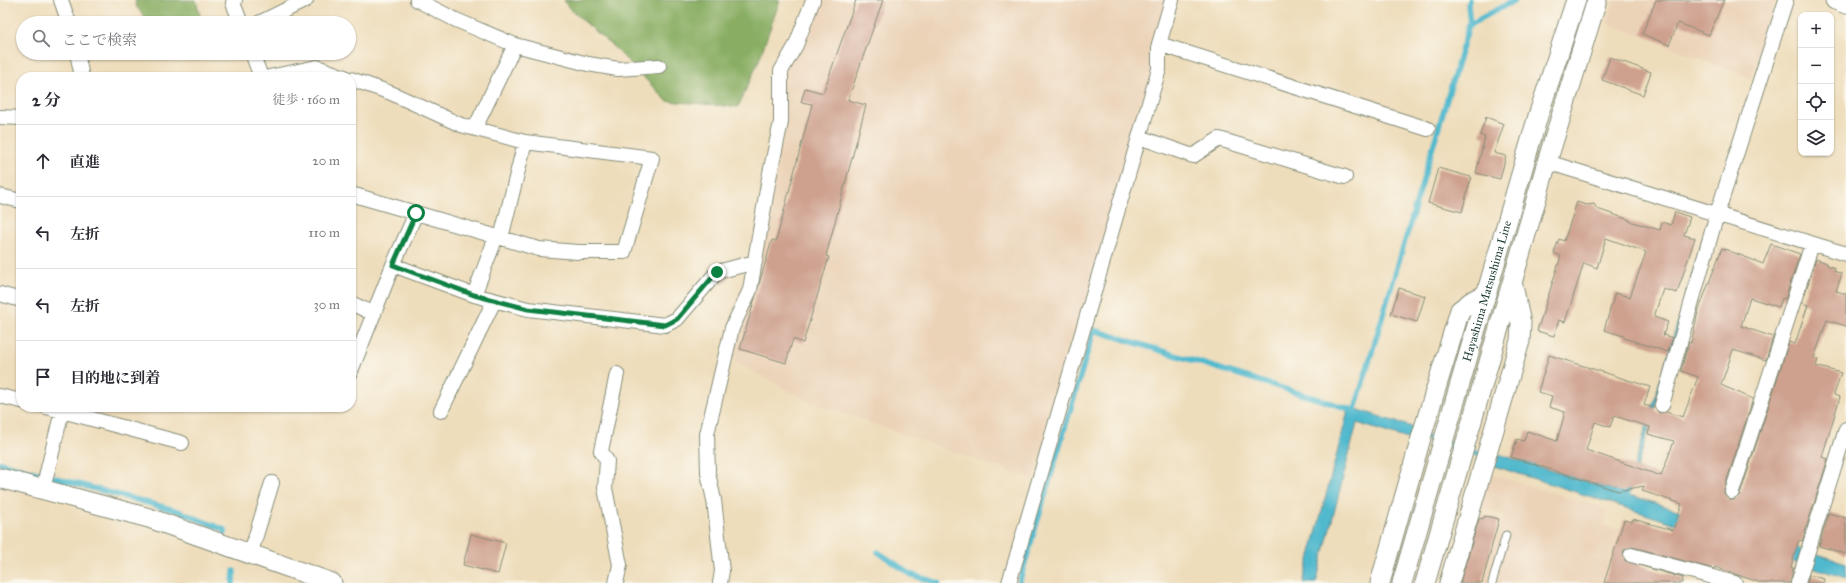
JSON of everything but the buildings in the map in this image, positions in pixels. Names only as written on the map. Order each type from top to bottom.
[{"type":"main road","name":"Hayashima Matsushima Line","points":[[1404,576],[1538,116],[1576,0]]},
{"type":"main road","name":"Hayashima Matsushima Line","points":[[1425,583],[1547,162],[1597,0]]},
{"type":"main road","points":[[1835,0],[1846,4]]},
{"type":"main road","points":[[1449,583],[1520,341],[1521,324],[1513,282]]},
{"type":"main road","points":[[1380,583],[1421,437],[1460,310],[1472,301],[1487,294]]},
{"type":"main road","points":[[0,478],[45,479],[250,555],[332,583]]},
{"type":"street","points":[[61,0],[67,16]]},
{"type":"street","points":[[235,0],[233,2],[238,16]]},
{"type":"street","points":[[273,16],[306,0]]},
{"type":"street","points":[[417,0],[456,20],[515,45],[588,64],[618,69],[659,66]]},
{"type":"street","points":[[720,583],[722,571],[714,500],[708,473],[707,434],[732,328],[750,290],[769,178],[781,122],[781,71],[796,45],[813,0]]},
{"type":"street","points":[[1009,583],[1159,69],[1159,44],[1172,0]]},
{"type":"street","points":[[1662,405],[1717,214],[1786,0]]},
{"type":"street","points":[[1159,44],[1428,129]]},
{"type":"street","points":[[475,128],[515,45]]},
{"type":"street","points":[[78,60],[81,72]]},
{"type":"street","points":[[255,60],[259,72]]},
{"type":"street","points":[[293,72],[317,67],[331,72]]},
{"type":"street","points":[[356,81],[390,93],[461,125],[525,142],[652,158],[624,252],[578,252],[539,249],[356,195]]},
{"type":"street","points":[[0,117],[16,118]]},
{"type":"street","points":[[1139,137],[1193,156],[1219,139],[1345,176]]},
{"type":"street","points":[[474,295],[499,238],[525,142]]},
{"type":"street","points":[[1547,162],[1846,254]]},
{"type":"street","points":[[0,196],[16,200]]},
{"type":"street","points":[[356,359],[393,265],[416,213]]},
{"type":"street","points":[[1732,492],[1812,244]]},
{"type":"street","points":[[393,265],[494,302],[528,309],[665,325],[677,319],[717,272],[755,262]]},
{"type":"street","points":[[0,294],[16,299]]},
{"type":"street","points":[[441,411],[494,302]]},
{"type":"street","points":[[356,305],[374,314]]},
{"type":"street","points":[[616,583],[620,565],[605,488],[607,461],[601,450],[617,374]]},
{"type":"street","points":[[0,396],[16,400]]},
{"type":"street","points":[[45,479],[61,412]]},
{"type":"street","points":[[73,412],[182,443]]},
{"type":"street","points":[[1798,583],[1846,429]]},
{"type":"street","points":[[250,555],[272,483]]},
{"type":"street","points":[[1631,555],[1735,583]]},
{"type":"lane","points":[[1492,583],[1506,535]]},
{"type":"shaded area","points":[[817,0],[1168,0],[1156,58],[1034,480],[808,401],[735,362],[731,358],[784,71]]},
{"type":"shaded area","points":[[1614,0],[1775,0],[1751,78],[1607,23]]},
{"type":"shaded area","points":[[1486,473],[1609,510],[1604,526],[1619,530],[1603,583],[1483,583],[1504,515],[1475,507]]},
{"type":"green space","points":[[135,0],[196,0],[200,16],[144,16],[136,6]]},
{"type":"green space","points":[[564,0],[780,0],[758,63],[738,107],[667,101],[616,49],[569,8]]},
{"type":"water","points":[[1708,221],[1710,222],[1629,495],[1846,563],[1846,578],[1491,465],[1495,453],[1619,492],[1627,491]]},
{"type":"water","points":[[1347,406],[1418,429],[1414,441],[1357,423],[1316,583],[1303,583],[1347,415]]},
{"type":"waterway","points":[[1469,0],[1468,5],[1470,24]]},
{"type":"waterway","points":[[1353,416],[1469,25],[1515,0]]},
{"type":"waterway","points":[[1019,583],[1094,330],[1353,410]]},
{"type":"waterway","points":[[1425,437],[1483,455]]},
{"type":"waterway","points":[[0,463],[178,511],[225,530],[225,533]]},
{"type":"waterway","points":[[878,552],[912,575],[939,583]]},
{"type":"waterway","points":[[233,583],[234,571]]},
{"type":"route","points":[[416,213],[393,265],[494,302],[528,309],[650,322],[665,325],[677,319],[717,272]]}]
